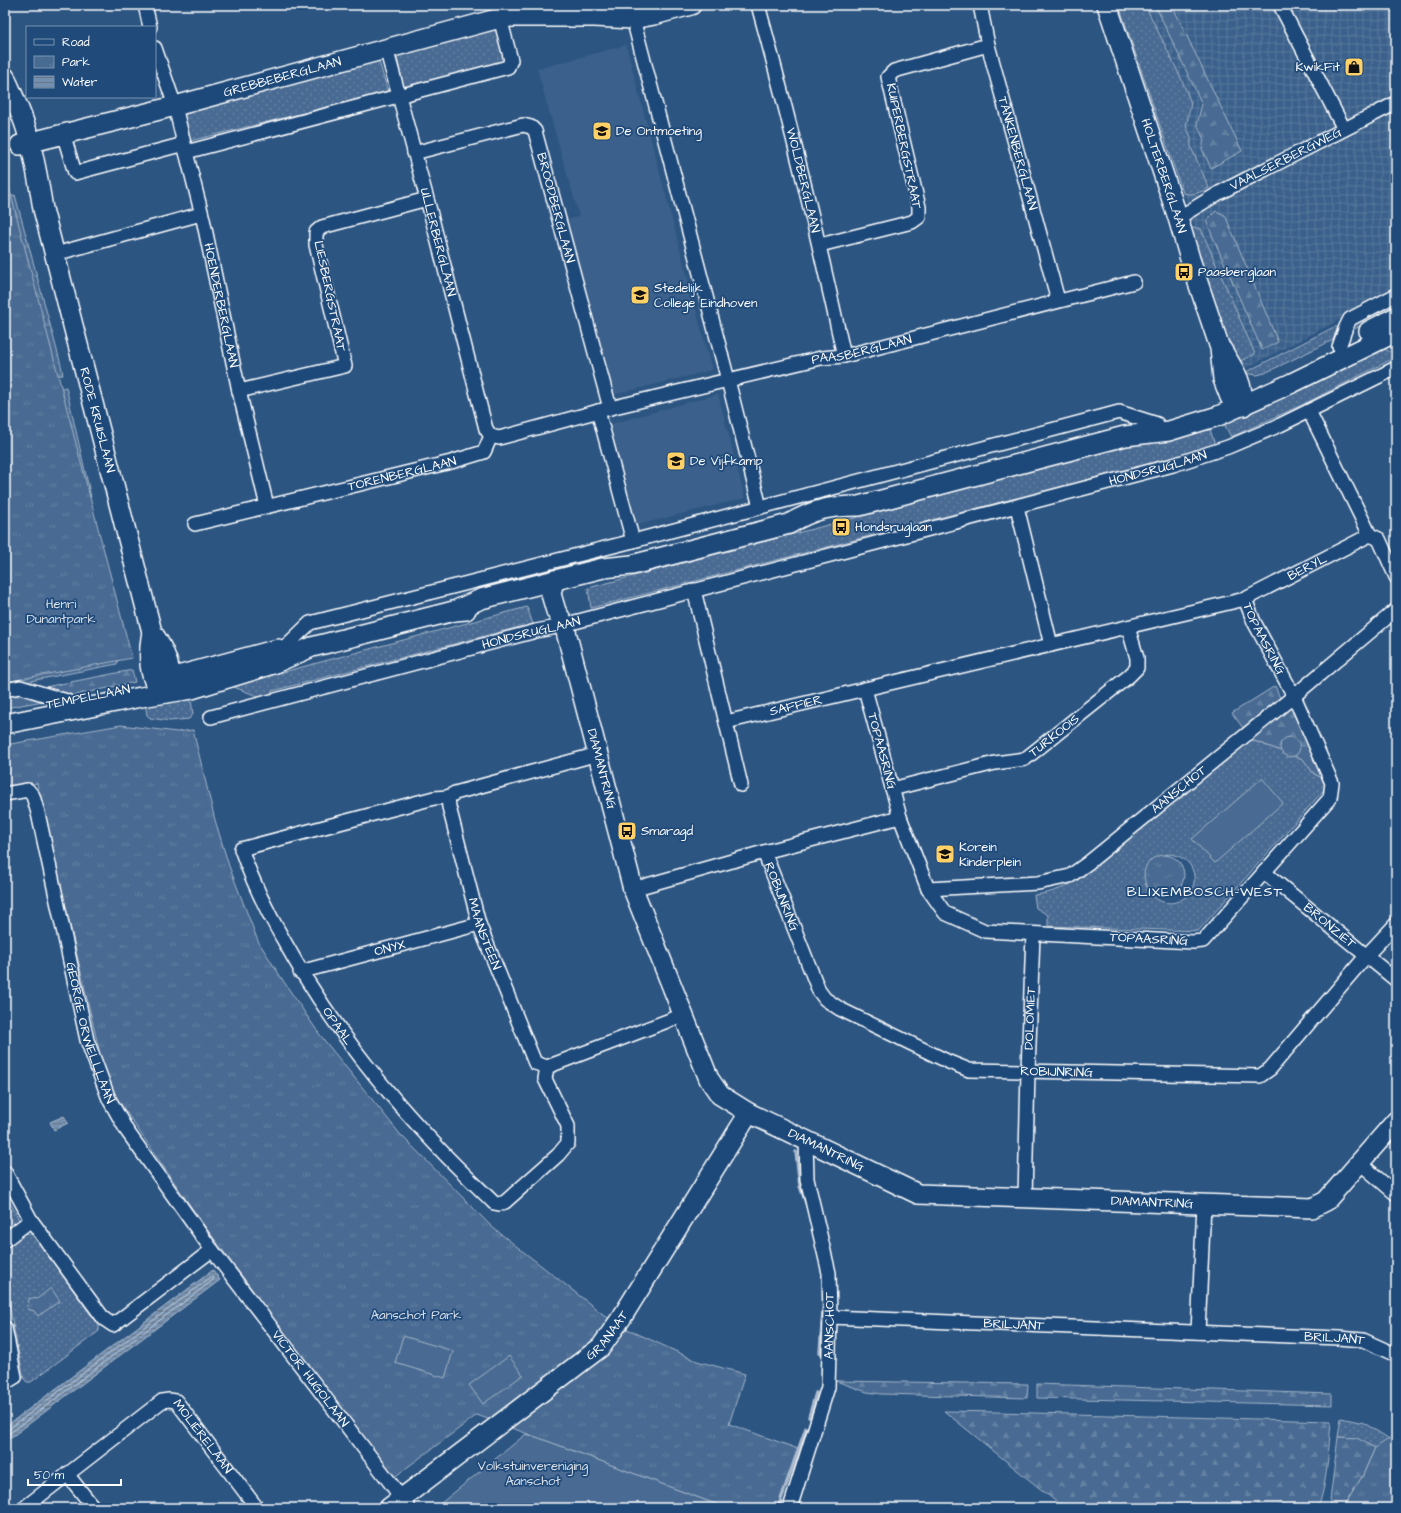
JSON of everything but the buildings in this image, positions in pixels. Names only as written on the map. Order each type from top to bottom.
[{"type":"street","points":[[146,5],[150,26]]},
{"type":"street","name":"GREBBEBERGLAAN","points":[[25,144],[63,133],[175,106],[507,13],[633,19],[691,5]]},
{"type":"street","name":"WOLDBERGLAAN","points":[[758,5],[820,245],[844,356]]},
{"type":"street","name":"TANKENBERGLAAN","points":[[980,5],[988,45],[1058,300]]},
{"type":"street","name":"HOLTERBERGLAAN","points":[[1107,5],[1220,348],[1236,373],[1239,398]]},
{"type":"street","points":[[1280,5],[1344,129]]},
{"type":"street","points":[[63,133],[75,173],[185,148],[508,67],[510,60],[507,13]]},
{"type":"street","points":[[633,19],[760,507]]},
{"type":"street","name":"KUIPERBERGSTRAAT","points":[[820,245],[912,222],[919,217],[919,207],[888,77],[894,71],[988,45]]},
{"type":"street","name":"ULLERBERGLAAN","points":[[386,48],[427,199],[486,429],[491,436]]},
{"type":"street","name":"HOENDERBERGLAAN","points":[[156,51],[175,106],[201,214],[239,391],[268,506]]},
{"type":"street","name":"RODE KRUISLAAN","points":[[5,77],[25,144],[27,169],[43,209],[152,632],[161,644],[166,659],[164,684]]},
{"type":"street","name":"VAALSERBERGWEG","points":[[1178,218],[1219,193],[1396,103]]},
{"type":"street","name":"BROODBERGLAAN","points":[[414,153],[523,125],[531,127],[535,131],[604,410]]},
{"type":"street","name":"LIESBERGSTRAAT","points":[[239,391],[345,366],[316,245],[316,232],[322,227],[427,199]]},
{"type":"street","points":[[66,251],[201,214]]},
{"type":"street","name":"PAASBERGLAAN","points":[[728,380],[821,358],[844,356],[1058,300],[1134,282]]},
{"type":"street","points":[[1339,347],[1350,319],[1396,295]]},
{"type":"street","points":[[1126,436],[1169,431],[1204,421],[1239,398],[1396,317]]},
{"type":"street","points":[[164,684],[192,689],[273,664],[312,647],[454,611],[481,599],[555,588],[603,568],[632,565],[789,524],[807,526],[840,518],[859,506],[1126,436],[1214,404],[1239,398],[1396,332]]},
{"type":"street","name":"HONDSRUGLAAN","points":[[210,717],[536,630],[564,624],[1173,465],[1228,447],[1309,411],[1396,368]]},
{"type":"street","points":[[491,436],[499,438],[604,410],[728,380]]},
{"type":"street","points":[[604,410],[633,541]]},
{"type":"street","points":[[1309,411],[1370,535],[1379,539],[1396,577]]},
{"type":"street","points":[[285,647],[310,623],[633,541],[1120,412],[1157,424]]},
{"type":"street","name":"TORENBERGLAAN","points":[[195,524],[451,462],[484,452],[491,436]]},
{"type":"street","points":[[1017,506],[1051,645]]},
{"type":"street","name":"BERYL","points":[[1245,599],[1370,535]]},
{"type":"street","name":"DIAMANTRING","points":[[555,588],[556,611],[564,624],[633,889],[709,1079],[720,1095],[749,1113],[918,1194],[1312,1208],[1326,1201],[1396,1122]]},
{"type":"street","points":[[694,590],[741,785]]},
{"type":"street","name":"TOPAASRING","points":[[1245,599],[1254,622],[1294,696],[1332,783],[1330,798],[1204,941],[1193,942],[985,931],[945,913],[928,889],[900,817],[865,689],[1128,627],[1245,599]]},
{"type":"street","name":"AANSCHOT","points":[[928,889],[1038,884],[1070,876],[1294,696],[1396,610]]},
{"type":"street","name":"TURKOOIS","points":[[892,789],[995,763],[1025,759],[1137,668],[1137,658],[1128,627]]},
{"type":"street","points":[[164,684],[285,647],[312,647]]},
{"type":"street","name":"TEMPELLAAN","points":[[5,713],[138,687],[164,684]]},
{"type":"street","name":"TEMPELLAAN","points":[[5,724],[164,684]]},
{"type":"street","points":[[5,690],[20,687],[67,701]]},
{"type":"street","name":"SAFFIER","points":[[726,722],[865,689]]},
{"type":"street","points":[[448,797],[455,793],[598,754]]},
{"type":"street","name":"GEORGE ORWELLLAAN","points":[[5,794],[28,790],[33,796],[38,813],[87,1040],[109,1099],[127,1131],[212,1250]]},
{"type":"street","name":"MAANSTEEN","points":[[448,797],[448,807],[479,924],[535,1063],[547,1067]]},
{"type":"street","name":"OPAAL","points":[[448,797],[434,798],[241,849],[248,869],[270,916],[300,972],[347,1038],[389,1092],[436,1146],[494,1203],[499,1204],[506,1202],[558,1155],[568,1143],[568,1126],[545,1079],[547,1067]]},
{"type":"street","points":[[633,889],[764,852],[900,817]]},
{"type":"street","name":"ROBIJNRING","points":[[764,852],[819,991],[824,999],[949,1062],[970,1070],[1260,1076],[1270,1069],[1367,955],[1396,924]]},
{"type":"street","name":"BRONZIET","points":[[1264,872],[1396,980]]},
{"type":"street","name":"ONYX","points":[[300,972],[479,924]]},
{"type":"street","name":"DOLOMIET","points":[[1025,1198],[1028,1071],[1034,934]]},
{"type":"street","points":[[547,1067],[683,1015]]},
{"type":"street","name":"GRANAAT","points":[[399,1505],[601,1347],[622,1317],[749,1113]]},
{"type":"street","name":"AANSCHOT","points":[[790,1508],[828,1387],[830,1317],[829,1273],[807,1179],[806,1141]]},
{"type":"street","points":[[1360,1163],[1396,1194]]},
{"type":"street","points":[[5,1172],[24,1210],[31,1220],[104,1319],[113,1325],[212,1250]]},
{"type":"street","points":[[1198,1332],[1204,1204]]},
{"type":"street","points":[[5,1240],[31,1220]]},
{"type":"street","name":"VICTOR HUGOLAAN","points":[[212,1250],[399,1505]]},
{"type":"street","name":"BRILJANT","points":[[830,1317],[1339,1338],[1363,1340],[1396,1355]]},
{"type":"street","points":[[5,1328],[15,1377],[5,1383]]},
{"type":"street","name":"MOLIÈRELAAN","points":[[24,1508],[162,1401],[169,1400],[176,1401],[257,1508]]},
{"type":"street","points":[[67,1474],[94,1508]]},
{"type":"shaded area","points":[[1126,5],[1396,5],[1396,290],[1239,372]]},
{"type":"shaded area","points":[[626,45],[712,370],[613,395],[568,220],[579,216],[537,69]]},
{"type":"shaded area","name":"De Vijfkamp","points":[[718,394],[745,498],[633,526],[608,425]]},
{"type":"green space","points":[[1119,5],[1145,5],[1181,78],[1191,103],[1186,126],[1191,137],[1191,147],[1209,188],[1193,194],[1183,193]]},
{"type":"green space","points":[[1155,5],[1172,5],[1242,151],[1211,168],[1202,149],[1204,140],[1197,124],[1202,104]]},
{"type":"green space","points":[[496,30],[499,33],[506,61],[404,88],[396,53]]},
{"type":"green space","points":[[378,58],[388,92],[190,141],[182,109]]},
{"type":"green space","name":"Henri Dunantpark","points":[[5,172],[132,658],[5,682]]},
{"type":"green space","points":[[15,195],[63,375],[54,376],[8,197]]},
{"type":"green space","points":[[1216,211],[1225,215],[1278,342],[1262,350],[1206,221]]},
{"type":"green space","points":[[1190,228],[1201,229],[1255,354],[1234,364],[1224,336]]},
{"type":"green space","points":[[1396,298],[1396,309],[1348,332],[1357,318]]},
{"type":"green space","points":[[1334,327],[1338,327],[1333,340],[1265,373],[1257,375],[1244,373]]},
{"type":"green space","points":[[1380,342],[1384,349],[1396,354],[1396,357],[1304,404],[1231,437],[1221,418]]},
{"type":"green space","points":[[66,387],[91,497],[85,498],[56,390]]},
{"type":"green space","points":[[1208,423],[1215,445],[1202,450],[591,608],[588,588],[1117,449]]},
{"type":"green space","points":[[527,607],[534,627],[527,628],[523,626],[272,691],[270,695],[260,697],[231,686]]},
{"type":"green space","points":[[119,657],[117,664],[5,686],[5,672]]},
{"type":"green space","points":[[132,670],[135,682],[67,697],[45,687]]},
{"type":"green space","points":[[1275,686],[1280,698],[1243,728],[1232,713]]},
{"type":"green space","points":[[18,691],[49,700],[5,708],[5,693]]},
{"type":"green space","points":[[190,692],[193,714],[189,719],[170,721],[150,718],[147,715],[145,703]]},
{"type":"green space","points":[[1292,706],[1327,780],[1314,774],[1303,759],[1249,739]]},
{"type":"green space","name":"Aanschot Park","points":[[121,725],[177,732],[193,730],[215,820],[229,866],[258,941],[320,1035],[400,1134],[492,1227],[604,1315],[625,1328],[697,1361],[745,1374],[729,1424],[801,1450],[778,1508],[726,1508],[477,1415],[393,1478],[200,1220],[107,1084],[37,783],[5,789],[5,745]]},
{"type":"green space","points":[[1290,737],[1297,740],[1300,747],[1297,754],[1290,757],[1283,754],[1280,747],[1283,740]]},
{"type":"green space","points":[[1249,739],[1303,759],[1314,774],[1331,782],[1198,931],[1048,926],[1048,915],[1036,908],[1034,895],[1059,889],[1082,877]],"holes":[[[1172,854],[1186,860],[1190,865],[1194,876],[1193,886],[1188,894],[1180,900],[1171,903],[1161,901],[1152,895],[1145,883],[1164,855]]]},
{"type":"green space","points":[[1262,778],[1283,803],[1215,863],[1192,839]]},
{"type":"green space","points":[[1168,855],[1175,858],[1181,864],[1184,875],[1183,883],[1175,892],[1168,895],[1160,895],[1153,892],[1145,883],[1144,871],[1147,864],[1156,856]]},
{"type":"green space","points":[[5,1193],[20,1221],[5,1233]]},
{"type":"green space","points":[[26,1233],[33,1235],[99,1326],[99,1331],[31,1382],[27,1382],[24,1379],[5,1285],[5,1249]]},
{"type":"green space","points":[[51,1288],[60,1301],[38,1316],[34,1311],[28,1309],[29,1298],[37,1299]]},
{"type":"green space","points":[[403,1336],[453,1351],[445,1378],[395,1363]]},
{"type":"green space","points":[[509,1356],[523,1375],[483,1404],[469,1385]]},
{"type":"green space","points":[[836,1381],[1028,1384],[1027,1398],[881,1394],[867,1392]]},
{"type":"green space","points":[[1037,1384],[1332,1394],[1332,1405],[1037,1398]]},
{"type":"green space","points":[[944,1411],[1331,1421],[1327,1466],[1323,1490],[1317,1508],[1064,1508]]},
{"type":"green space","points":[[1341,1418],[1364,1423],[1396,1443],[1396,1508],[1343,1508],[1363,1475],[1357,1438],[1338,1437]]},
{"type":"green space","name":"Volkstuinvereniging Aanschot","points":[[526,1434],[539,1438],[726,1508],[435,1508]]},
{"type":"green space","points":[[1338,1437],[1357,1438],[1375,1448],[1363,1475],[1343,1508],[1329,1508]]},
{"type":"green space","points":[[1390,1438],[1396,1443],[1396,1508],[1343,1508],[1363,1475],[1375,1448]]},
{"type":"water","points":[[64,1116],[68,1123],[54,1130],[50,1122]]},
{"type":"water","points":[[213,1270],[220,1280],[5,1442],[5,1427]]},
{"type":"waterway","points":[[796,1152],[800,1186],[807,1206]]},
{"type":"waterway","points":[[820,1353],[823,1310]]},
{"type":"waterway","points":[[809,1417],[816,1393]]},
{"type":"waterway","points":[[778,1508],[806,1428]]},
{"type":"place","name":"KwikFit","points":[[1354,67]]},
{"type":"place","name":"De Ontmoeting","points":[[602,131]]},
{"type":"place","name":"Paasberglaan","points":[[1184,272]]},
{"type":"place","name":"Stedelijk College Eindhoven","points":[[640,295]]},
{"type":"place","name":"De Vijfkamp","points":[[676,461]]},
{"type":"place","name":"Hondsruglaan","points":[[841,527]]},
{"type":"place","name":"Smaragd","points":[[627,831]]},
{"type":"place","name":"Korein Kinderplein","points":[[945,854]]},
{"type":"district","name":"BLIXEMBOSCH-WEST","points":[[1205,892]]}]
